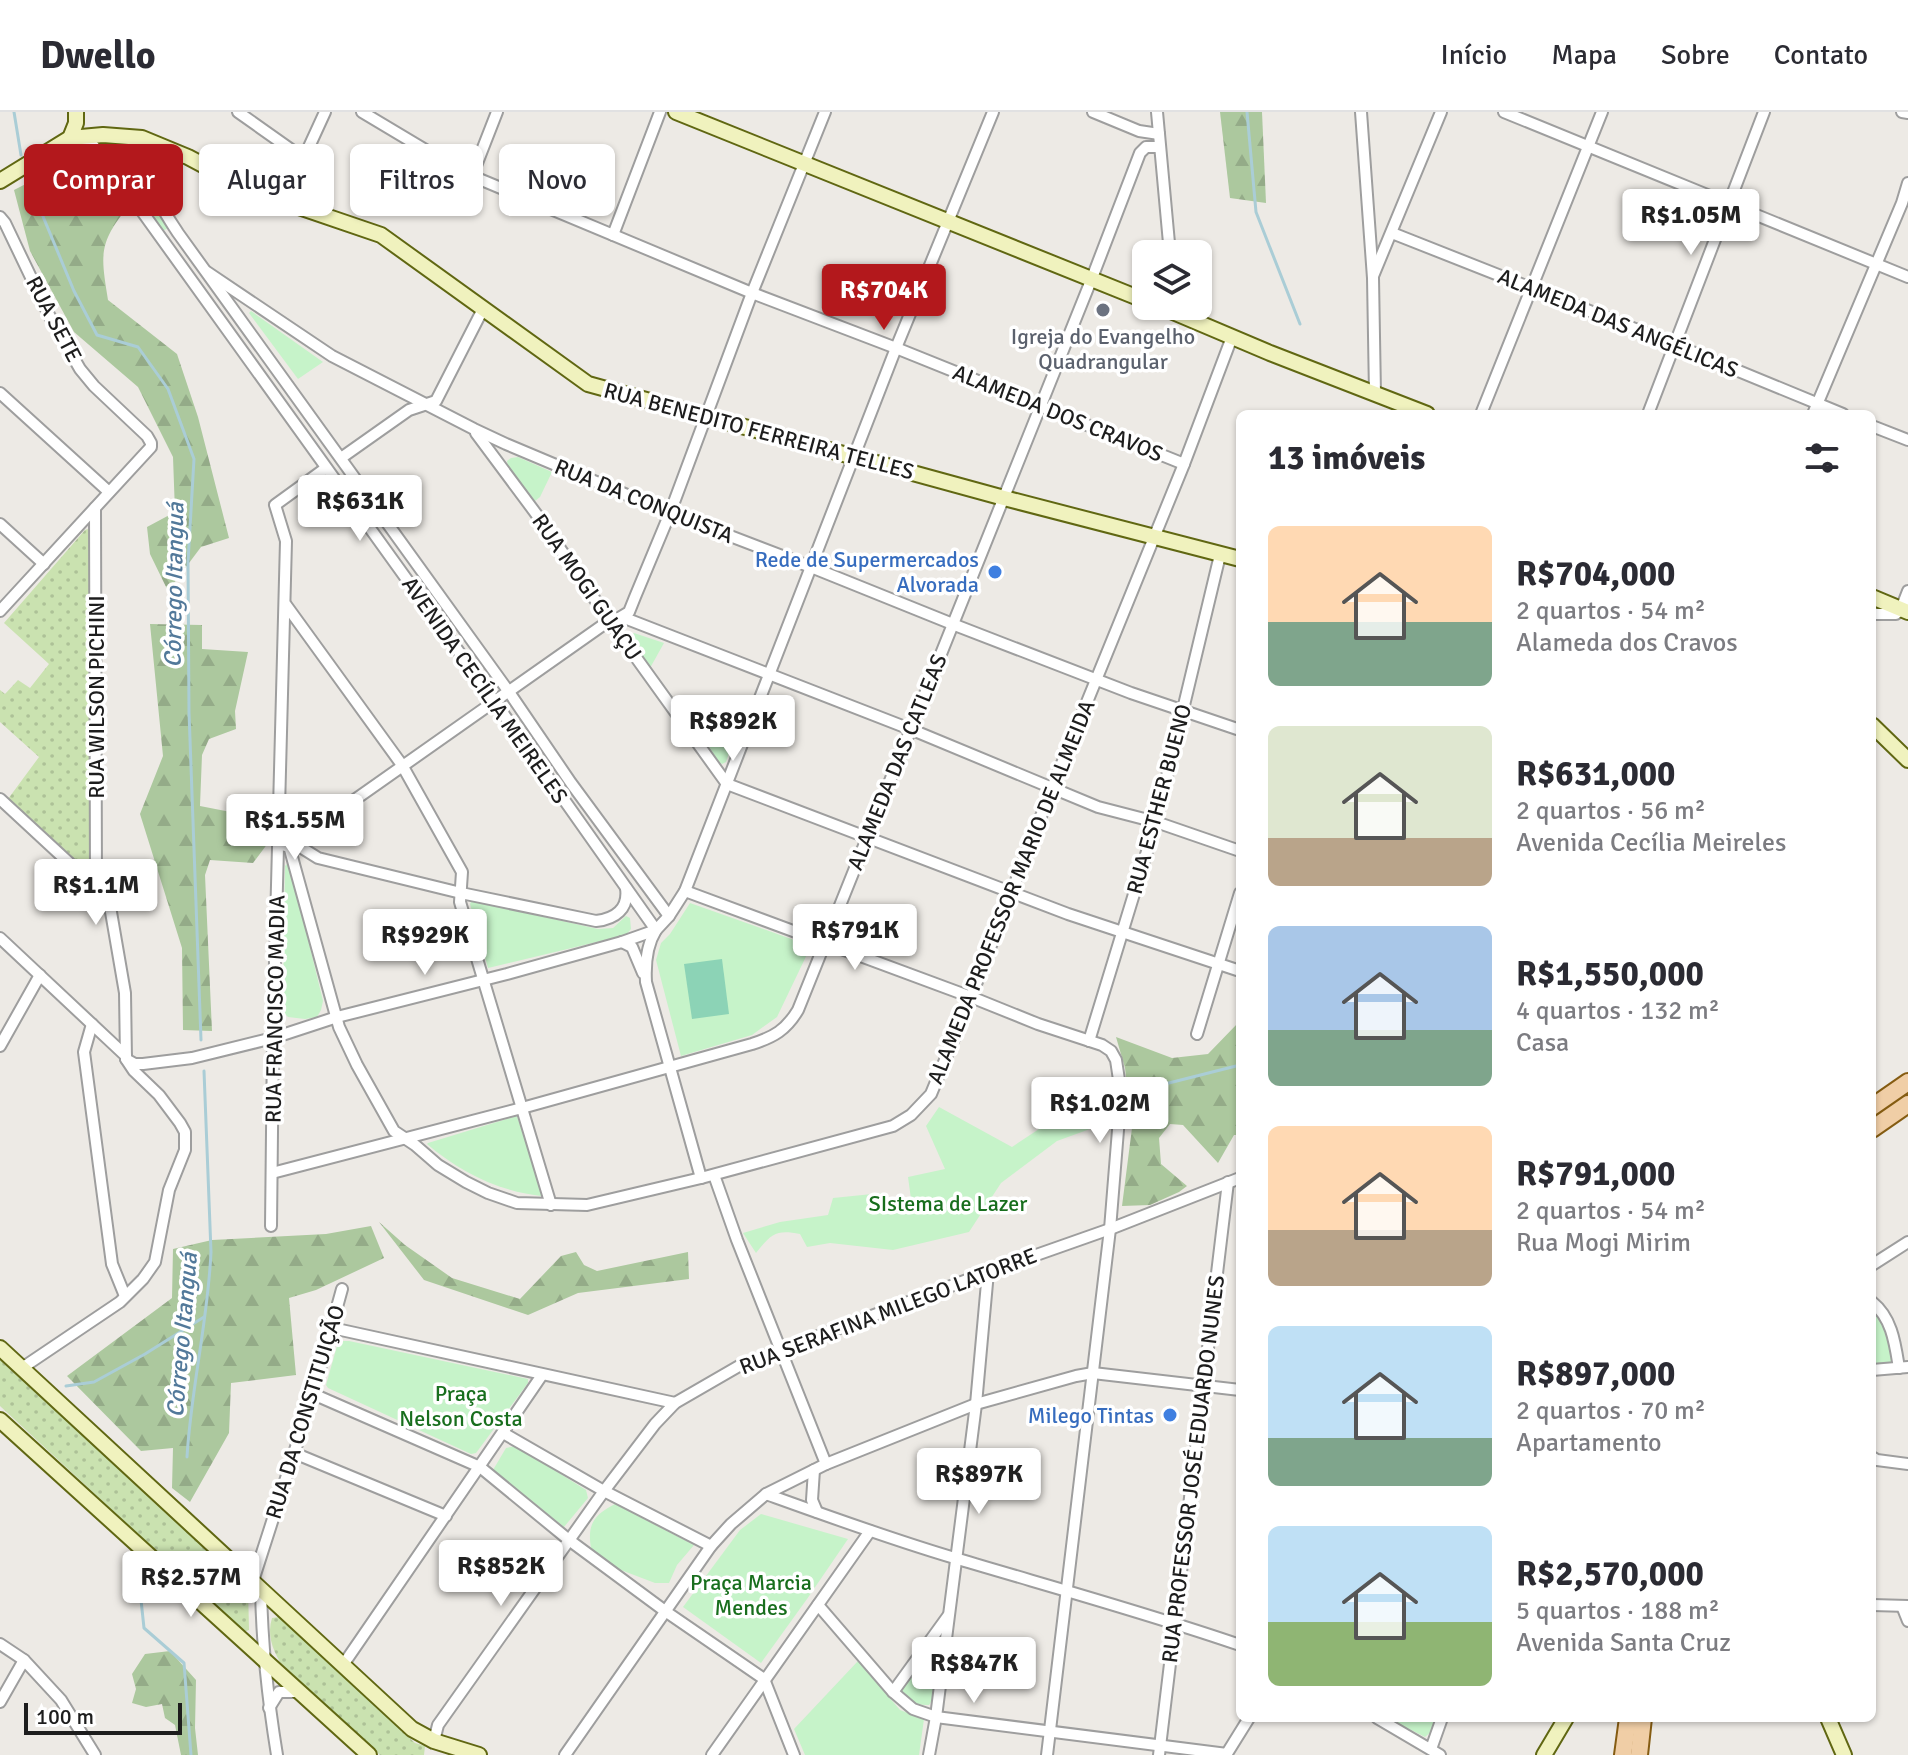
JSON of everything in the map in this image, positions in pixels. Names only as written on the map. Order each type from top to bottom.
[{"type":"main road","points":[[0,179],[74,138],[76,112]]},
{"type":"main road","points":[[676,112],[1132,295]]},
{"type":"main road","name":"RUA BENEDITO FERREIRA TELLES","points":[[74,138],[103,135],[142,138],[188,157],[252,191],[381,235],[588,384],[1236,558]]},
{"type":"main road","points":[[1198,320],[1232,337],[1417,410]]},
{"type":"main road","points":[[1876,599],[1904,611]]},
{"type":"main road","points":[[1876,729],[1908,760]]},
{"type":"main road","points":[[1876,1104],[1908,1082]]},
{"type":"main road","points":[[1876,1126],[1908,1104]]},
{"type":"main road","points":[[0,1348],[432,1748],[479,1755]]},
{"type":"main road","points":[[0,1420],[369,1755]]},
{"type":"main road","points":[[1544,1755],[1564,1722]]},
{"type":"main road","points":[[1623,1755],[1627,1722]]},
{"type":"main road","points":[[1639,1755],[1643,1722]]},
{"type":"main road","points":[[1830,1722],[1844,1755]]},
{"type":"street","points":[[238,112],[283,144]]},
{"type":"street","points":[[310,144],[325,112]]},
{"type":"street","name":"ALAMEDA DOS CRAVOS","points":[[362,112],[416,144]]},
{"type":"street","points":[[483,148],[497,112]]},
{"type":"street","points":[[613,235],[660,112]]},
{"type":"street","points":[[609,620],[629,612],[825,112]]},
{"type":"street","points":[[646,982],[650,940],[685,891],[896,348],[993,112]]},
{"type":"street","points":[[1093,112],[1139,131],[1159,134]]},
{"type":"street","points":[[1157,112],[1169,240]]},
{"type":"street","points":[[1361,112],[1373,278],[1375,394]]},
{"type":"street","points":[[1373,278],[1441,112]]},
{"type":"street","points":[[1504,112],[1908,277]]},
{"type":"street","points":[[1483,410],[1602,112]]},
{"type":"street","points":[[1650,410],[1764,112]]},
{"type":"street","points":[[1902,112],[1908,113]]},
{"type":"street","points":[[1139,131],[1144,139],[1140,153]]},
{"type":"street","name":"AVENIDA CECÍLIA MEIRELES","points":[[74,138],[92,144],[100,153],[656,930]]},
{"type":"street","points":[[1140,153],[1146,147],[1160,147]]},
{"type":"street","name":"ALAMEDA DAS CATLEAS","points":[[272,1173],[761,1041],[777,1035],[792,1021],[1140,153]]},
{"type":"street","points":[[188,157],[170,161],[159,169],[155,178],[155,196],[178,233],[669,916]]},
{"type":"street","name":"ALAMEDA DOS CRAVOS","points":[[483,181],[752,293],[1184,464]]},
{"type":"street","points":[[1815,409],[1908,183]]},
{"type":"street","name":"RUA SETE","points":[[0,217],[80,369],[151,443],[151,447],[109,492]]},
{"type":"street","points":[[164,242],[178,233]]},
{"type":"street","name":"ALAMEDA DAS ANGÉLICAS","points":[[1392,233],[1676,345],[1815,409]]},
{"type":"street","points":[[1371,248],[1374,252],[1384,252]]},
{"type":"street","name":"RUA DA CONQUISTA","points":[[207,272],[332,356],[506,444],[670,513],[953,624],[1236,729]]},
{"type":"street","points":[[341,458],[409,410],[436,401],[483,309]]},
{"type":"street","name":"ALAMEDA PROFESSOR MARIO DE ALMEIDA","points":[[288,844],[339,1027],[394,1131],[438,1165],[488,1193],[517,1203],[587,1205],[714,1175],[893,1126],[911,1115],[931,1094],[1232,337]]},
{"type":"street","points":[[0,393],[109,492],[0,611]]},
{"type":"street","points":[[1876,428],[1908,440]]},
{"type":"street","name":"RUA MOGI GUAÇU","points":[[474,429],[727,784]]},
{"type":"street","points":[[505,472],[502,456],[506,444]]},
{"type":"street","name":"RUA FRANCISCO MADIA","points":[[271,1226],[273,1038],[288,844],[286,541],[275,505],[326,468]]},
{"type":"street","name":"RUA WILSON PICHINI","points":[[95,508],[96,886]]},
{"type":"street","points":[[0,524],[44,564]]},
{"type":"street","name":"RUA ESTHER BUENO","points":[[1089,1041],[1156,822],[1220,555]]},
{"type":"street","points":[[1876,614],[1904,611],[1908,591]]},
{"type":"street","points":[[288,844],[624,611],[635,597]]},
{"type":"street","points":[[286,605],[402,765],[462,872],[460,902],[551,1205]]},
{"type":"street","points":[[622,617],[910,729],[1098,807],[1156,822],[1236,850]]},
{"type":"street","points":[[727,784],[1068,914],[1236,970]]},
{"type":"street","points":[[0,799],[106,897],[125,993],[126,1057]]},
{"type":"street","points":[[288,844],[318,858],[461,893],[596,921],[607,920],[623,908],[627,900],[626,886]]},
{"type":"street","points":[[685,891],[1038,1024],[1102,1045],[1111,1051],[1116,1060],[1121,1093],[1110,1229],[1047,1755]]},
{"type":"street","points":[[622,942],[635,933],[639,923],[634,898]]},
{"type":"street","points":[[1197,1034],[1236,907]]},
{"type":"street","points":[[137,1074],[138,1066],[143,1064],[187,1059],[273,1038],[337,1017],[484,980],[656,930]]},
{"type":"street","points":[[0,938],[126,1057],[137,1074],[159,1095]]},
{"type":"street","points":[[622,942],[632,947],[646,982],[701,1178]]},
{"type":"street","points":[[0,1046],[40,975]]},
{"type":"street","points":[[92,1024],[84,1052],[112,1264],[125,1296]]},
{"type":"street","points":[[22,1368],[120,1302],[155,1262],[169,1190],[185,1150],[185,1132],[159,1095],[143,1064],[126,1057]]},
{"type":"street","points":[[714,1175],[826,1464]]},
{"type":"street","name":"RUA SERAFINA MILEGO LATORRE","points":[[432,1748],[438,1725],[604,1491],[675,1403],[739,1366],[1236,1179]]},
{"type":"street","name":"RUA PROFESSOR JOSÉ EDUARDO NUNES","points":[[1159,1750],[1228,1182]]},
{"type":"street","points":[[1876,1262],[1908,1242]]},
{"type":"street","points":[[929,1755],[976,1404],[988,1272]]},
{"type":"street","name":"RUA DA CONSTITUIÇÃO","points":[[277,1755],[263,1660],[257,1585],[342,1289]]},
{"type":"street","points":[[1876,1306],[1887,1317],[1903,1367],[1876,1370]]},
{"type":"street","points":[[332,1328],[675,1403]]},
{"type":"street","points":[[565,1755],[711,1546],[766,1494],[826,1464],[976,1404],[1076,1376],[1093,1373],[1236,1390]]},
{"type":"street","points":[[343,1665],[542,1375]]},
{"type":"street","points":[[313,1394],[480,1467],[569,1540],[764,1679],[794,1755]]},
{"type":"street","points":[[503,1433],[604,1491],[711,1546]]},
{"type":"street","points":[[294,1453],[446,1516]]},
{"type":"street","points":[[1876,1459],[1908,1464]]},
{"type":"street","points":[[814,1470],[812,1500],[817,1512]]},
{"type":"street","points":[[766,1494],[956,1559],[1175,1622],[1236,1644]]},
{"type":"street","points":[[712,1755],[870,1531]]},
{"type":"street","points":[[818,1605],[893,1692],[913,1709],[936,1717],[1159,1750],[1227,1754],[1247,1722]]},
{"type":"street","points":[[1876,1605],[1905,1606],[1908,1621]]},
{"type":"street","points":[[893,1692],[949,1614]]},
{"type":"street","points":[[930,1642],[940,1643],[945,1649]]},
{"type":"street","points":[[0,1644],[24,1660],[61,1700],[95,1755]]},
{"type":"street","points":[[0,1702],[24,1660]]},
{"type":"street","points":[[269,1708],[279,1692],[299,1692]]},
{"type":"street","points":[[1386,1722],[1436,1752],[1441,1722]]},
{"type":"street","points":[[82,1755],[89,1743]]},
{"type":"green space","points":[[1220,112],[1262,112],[1266,203],[1230,198]]},
{"type":"green space","points":[[24,185],[24,216],[121,216],[106,241],[104,251],[108,300],[177,354],[198,417],[229,538],[201,547],[168,591],[150,554],[147,527],[175,512],[173,457],[138,387],[74,332],[30,251],[14,190]]},
{"type":"green space","points":[[152,216],[161,216],[168,228],[163,231]]},
{"type":"green space","points":[[251,311],[323,362],[298,379],[249,313]]},
{"type":"green space","points":[[518,457],[552,472],[535,501],[508,468],[507,461]]},
{"type":"green space","points":[[88,529],[91,530],[89,868],[86,871],[8,799],[39,757],[0,722],[0,690],[5,694],[18,680],[30,688],[49,664],[4,623]]},
{"type":"green space","points":[[150,624],[202,625],[202,649],[248,652],[235,711],[236,729],[209,739],[202,755],[200,806],[251,816],[268,843],[253,863],[210,860],[205,875],[212,1031],[183,1030],[182,948],[140,814],[163,756]]},
{"type":"green space","points":[[634,633],[664,643],[650,668],[629,640]]},
{"type":"green space","points":[[702,736],[731,747],[726,762],[719,762]]},
{"type":"green space","points":[[287,864],[290,865],[323,1001],[317,1017],[305,1019],[288,1017],[284,1013]]},
{"type":"green space","points":[[474,901],[598,929],[613,928],[626,916],[630,918],[631,929],[626,935],[488,968],[470,904]]},
{"type":"green space","points":[[690,903],[811,946],[777,1017],[752,1035],[681,1056],[656,960],[661,943]]},
{"type":"green space","points":[[722,959],[729,1014],[692,1019],[684,964]]},
{"type":"green space","points":[[1236,1025],[1236,1135],[1218,1163],[1183,1125],[1170,1124],[1159,1138],[1161,1164],[1187,1186],[1150,1205],[1122,1206],[1132,1128],[1125,1068],[1116,1037],[1172,1058],[1208,1054]]},
{"type":"green space","name":"SIstema de Lazer","points":[[1115,1092],[1112,1121],[1057,1141],[1001,1183],[969,1232],[893,1250],[830,1243],[807,1247],[800,1234],[785,1232],[770,1237],[756,1253],[743,1233],[780,1222],[828,1215],[833,1198],[882,1193],[894,1205],[911,1199],[908,1177],[945,1169],[926,1126],[939,1107],[1012,1147],[1089,1096]]},
{"type":"green space","points":[[517,1116],[541,1196],[510,1190],[480,1179],[427,1144],[428,1143]]},
{"type":"green space","points":[[379,1222],[405,1245],[452,1278],[520,1299],[561,1256],[576,1252],[584,1265],[597,1271],[688,1252],[689,1279],[578,1293],[528,1315],[424,1280]]},
{"type":"green space","points":[[371,1226],[384,1258],[316,1290],[289,1298],[296,1375],[231,1383],[229,1433],[190,1502],[172,1488],[173,1448],[141,1451],[67,1376],[172,1298],[173,1249],[212,1240],[326,1234]]},
{"type":"green space","points":[[1876,1310],[1885,1318],[1896,1364],[1876,1366]]},
{"type":"green space","name":"Praça Nelson Costa","points":[[342,1341],[528,1379],[528,1383],[476,1453],[471,1454],[328,1388],[326,1385],[337,1346]]},
{"type":"green space","points":[[0,1360],[248,1587],[249,1630],[244,1632],[0,1406]]},
{"type":"green space","points":[[516,1446],[586,1490],[588,1498],[564,1527],[493,1470],[506,1448]]},
{"type":"green space","points":[[615,1504],[694,1545],[677,1565],[669,1583],[655,1583],[613,1567],[591,1548],[591,1526],[602,1512]]},
{"type":"green space","name":"Praça Marcia Mendes","points":[[761,1514],[848,1539],[761,1663],[683,1607],[740,1530]]},
{"type":"green space","points":[[279,1617],[415,1743],[425,1746],[424,1755],[380,1755],[280,1662],[270,1635],[272,1618]]},
{"type":"green space","points":[[936,1647],[939,1651],[933,1699],[929,1705],[920,1704],[899,1691],[931,1648]]},
{"type":"green space","points":[[170,1651],[196,1680],[198,1755],[181,1755],[175,1725],[165,1718],[162,1704],[146,1707],[132,1703],[136,1689],[132,1674],[145,1654]]},
{"type":"green space","points":[[858,1661],[900,1710],[924,1719],[919,1755],[805,1755],[794,1729]]},
{"type":"green space","points":[[1395,1722],[1434,1722],[1433,1730],[1425,1737]]},
{"type":"waterway","name":"Córrego Itanguá","points":[[14,112],[21,155]]},
{"type":"waterway","points":[[1247,112],[1256,212],[1300,324]]},
{"type":"waterway","name":"Córrego Itanguá","points":[[43,216],[74,291],[97,335],[138,347],[168,389],[194,459],[188,562],[189,712],[201,1040]]},
{"type":"waterway","points":[[1157,1086],[1236,1066]]},
{"type":"waterway","name":"Córrego Itanguá","points":[[187,1457],[211,1252],[204,1071]]},
{"type":"waterway","points":[[66,1386],[94,1382],[204,1317]]},
{"type":"waterway","name":"Córrego Itanguá","points":[[138,1572],[144,1628],[184,1663],[191,1755]]},
{"type":"place","name":"Igreja do Evangelho Quadrangular","points":[[1103,310]]},
{"type":"place","name":"Rede de Supermercados Alvorada","points":[[995,572]]},
{"type":"place","name":"Milego Tintas","points":[[1170,1415]]}]
